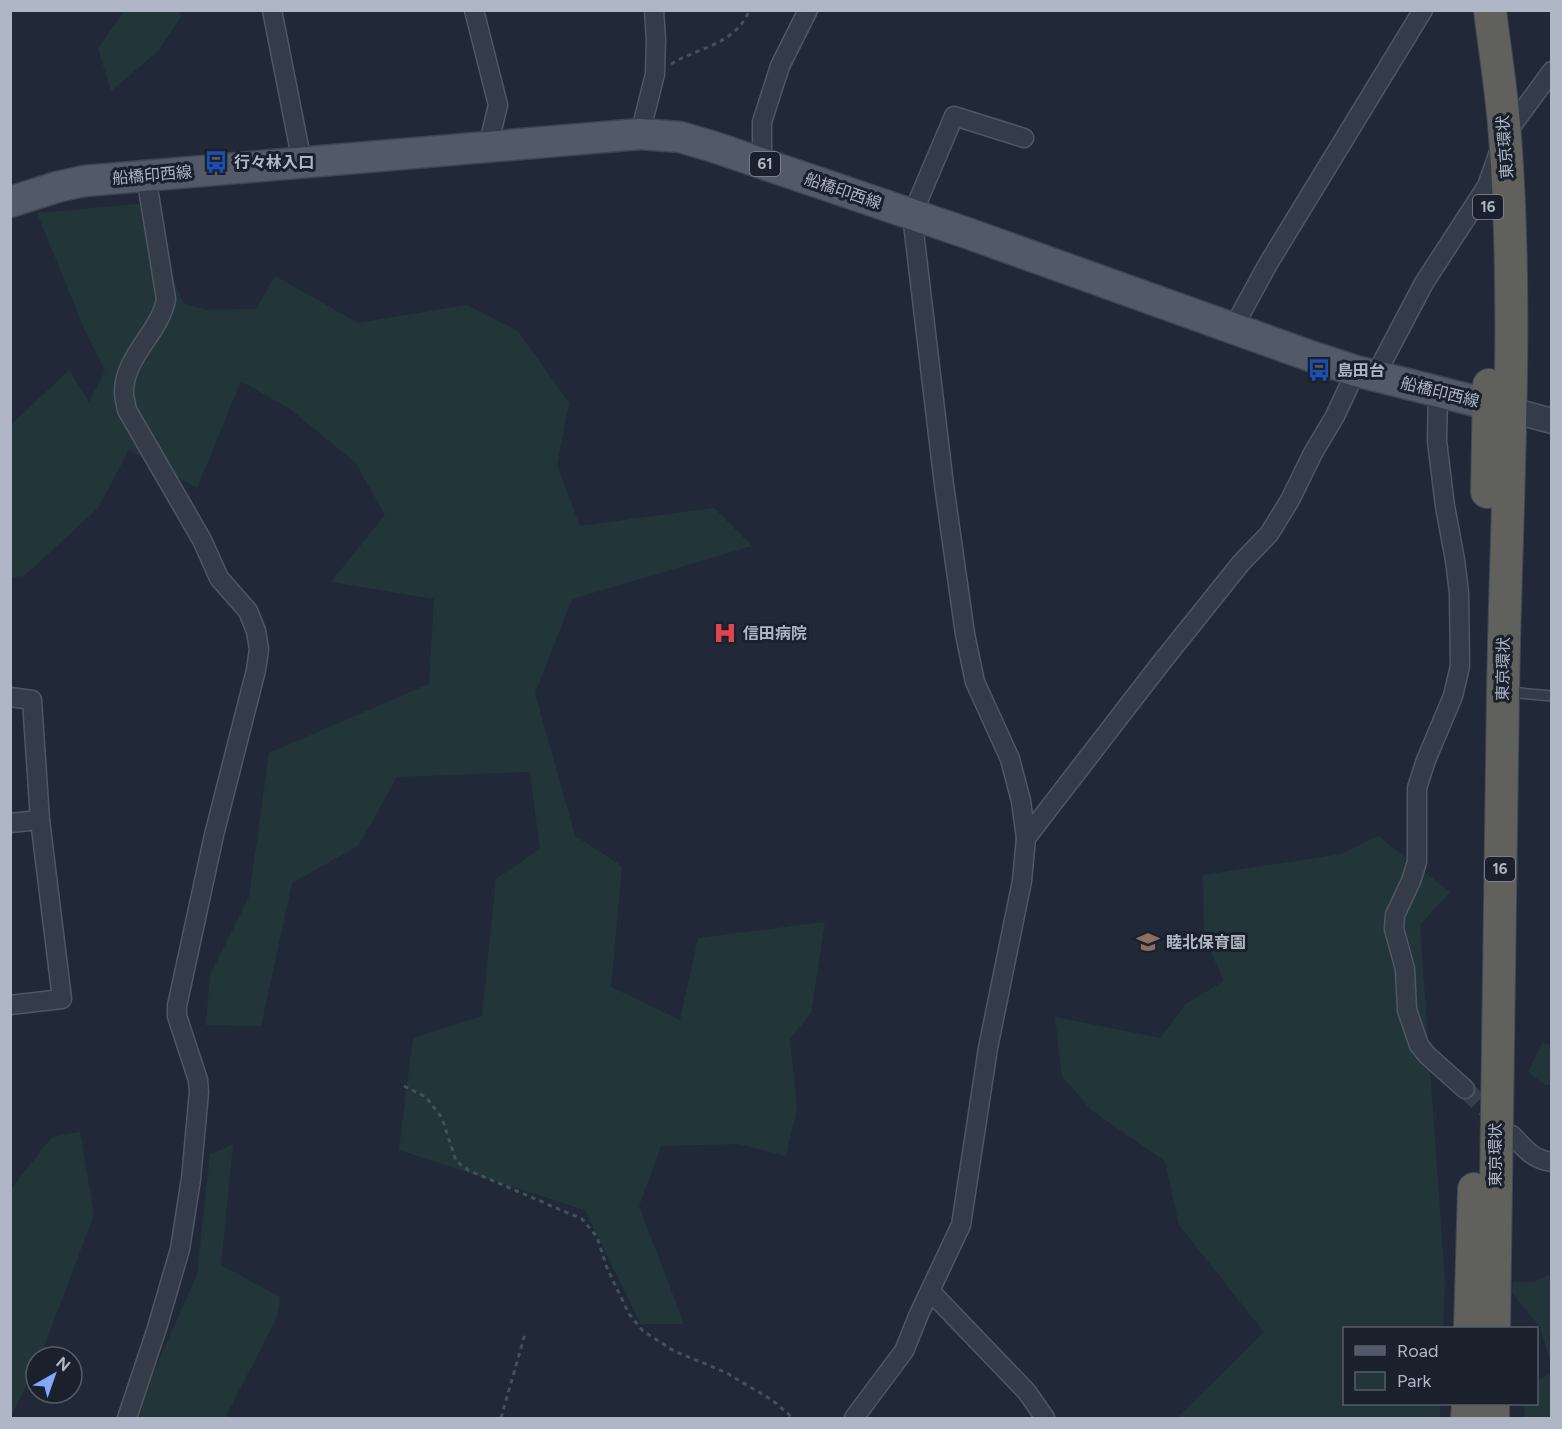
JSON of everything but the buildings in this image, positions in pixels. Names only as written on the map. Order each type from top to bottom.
[{"type":"highway","name":"東京環状","points":[[1470,10],[1486,151],[1500,407],[1503,691],[1494,1327]]},
{"type":"highway","name":"東京環状","points":[[1470,1327],[1500,407],[1510,239],[1505,135],[1490,10]]},
{"type":"main road","name":"船橋印西線","points":[[10,202],[84,181],[640,134],[680,137],[762,163],[1365,374],[1500,407]]},
{"type":"street","points":[[272,10],[302,162]]},
{"type":"street","points":[[474,10],[498,105],[488,147]]},
{"type":"street","points":[[640,134],[655,74],[654,10]]},
{"type":"street","points":[[762,163],[762,122],[780,66],[808,10]]},
{"type":"street","points":[[1233,328],[1268,264],[1423,10]]},
{"type":"street","points":[[1026,838],[1241,563],[1269,534],[1335,416],[1365,374],[1487,186],[1505,135],[1551,71]]},
{"type":"street","points":[[854,1419],[904,1351],[961,1225],[988,1048],[1022,892],[1026,838],[1021,801],[1010,759],[975,682],[965,634],[944,485],[912,215],[954,116],[1024,138]]},
{"type":"street","points":[[127,1419],[172,1279],[187,1212],[199,1092],[198,1080],[177,1016],[177,1006],[197,908],[256,670],[259,649],[256,631],[248,611],[219,578],[202,540],[127,410],[124,392],[127,376],[132,362],[164,312],[166,299],[146,176]]},
{"type":"street","points":[[1438,393],[1437,441],[1444,506],[1459,594],[1460,666],[1453,696],[1426,760],[1417,788],[1417,862],[1395,915],[1394,928],[1405,969],[1407,1010],[1419,1045],[1427,1055],[1466,1089]]},
{"type":"street","points":[[1500,407],[1551,421]]},
{"type":"street","points":[[10,697],[32,700],[40,820],[62,999],[10,1005]]},
{"type":"street","points":[[10,823],[40,820]]},
{"type":"street","points":[[1512,1135],[1527,1152],[1541,1161],[1551,1162]]},
{"type":"street","points":[[931,1292],[1028,1392],[1045,1419]]},
{"type":"lane","points":[[1503,691],[1551,696]]},
{"type":"path","points":[[655,74],[688,55],[709,48],[736,30],[750,10]]},
{"type":"path","points":[[404,1086],[426,1098],[442,1118],[456,1161],[468,1170],[582,1219],[597,1237],[607,1268],[629,1314],[643,1331],[674,1351],[725,1372],[772,1400],[793,1419]]},
{"type":"path","points":[[501,1419],[525,1334]]},
{"type":"green space","points":[[121,11],[178,11],[181,17],[158,51],[111,91],[98,48],[123,13]]},
{"type":"green space","points":[[139,204],[184,304],[207,310],[256,309],[275,276],[358,323],[467,305],[518,331],[569,403],[557,465],[580,526],[714,508],[752,546],[572,599],[535,693],[575,836],[622,866],[611,987],[680,1020],[698,938],[825,922],[811,1013],[790,1039],[797,1108],[786,1156],[739,1144],[661,1146],[639,1206],[684,1324],[641,1324],[585,1210],[399,1150],[413,1038],[482,1016],[496,879],[540,849],[530,772],[397,777],[358,846],[292,883],[261,1026],[206,1025],[210,975],[249,897],[269,753],[429,684],[434,599],[331,582],[385,515],[356,463],[290,409],[241,381],[197,488],[129,450],[98,508],[24,576],[11,577],[11,425],[69,370],[89,402],[105,371],[84,328],[37,213]]},
{"type":"green space","points":[[1378,836],[1450,892],[1420,925],[1445,1283],[1443,1327],[1343,1327],[1343,1405],[1440,1405],[1440,1418],[1177,1418],[1264,1332],[1179,1225],[1165,1161],[1091,1110],[1062,1076],[1055,1017],[1160,1038],[1185,1005],[1224,981],[1204,937],[1203,875],[1342,854]]},
{"type":"green space","points":[[1542,1043],[1551,1045],[1551,1085],[1545,1085],[1528,1072]]},
{"type":"green space","points":[[80,1132],[94,1215],[45,1345],[24,1345],[24,1390],[11,1417],[11,1189],[52,1137]]},
{"type":"green space","points":[[233,1144],[221,1265],[280,1297],[277,1317],[225,1418],[133,1418],[197,1275],[210,1155]]},
{"type":"green space","points":[[1548,1275],[1552,1276],[1551,1364],[1540,1327],[1512,1293],[1513,1282],[1533,1282]]},
{"type":"green space","points":[[1551,1372],[1551,1418],[1525,1418],[1524,1405],[1538,1405],[1538,1381]]},
{"type":"tunnel","points":[[1465,1089],[1498,1121]]},
{"type":"place","name":"行々林入口","points":[[216,162]]},
{"type":"place","name":"島田台","points":[[1319,370]]},
{"type":"place","name":"信田病院","points":[[725,633]]},
{"type":"place","name":"睦北保育園","points":[[1148,942]]}]
